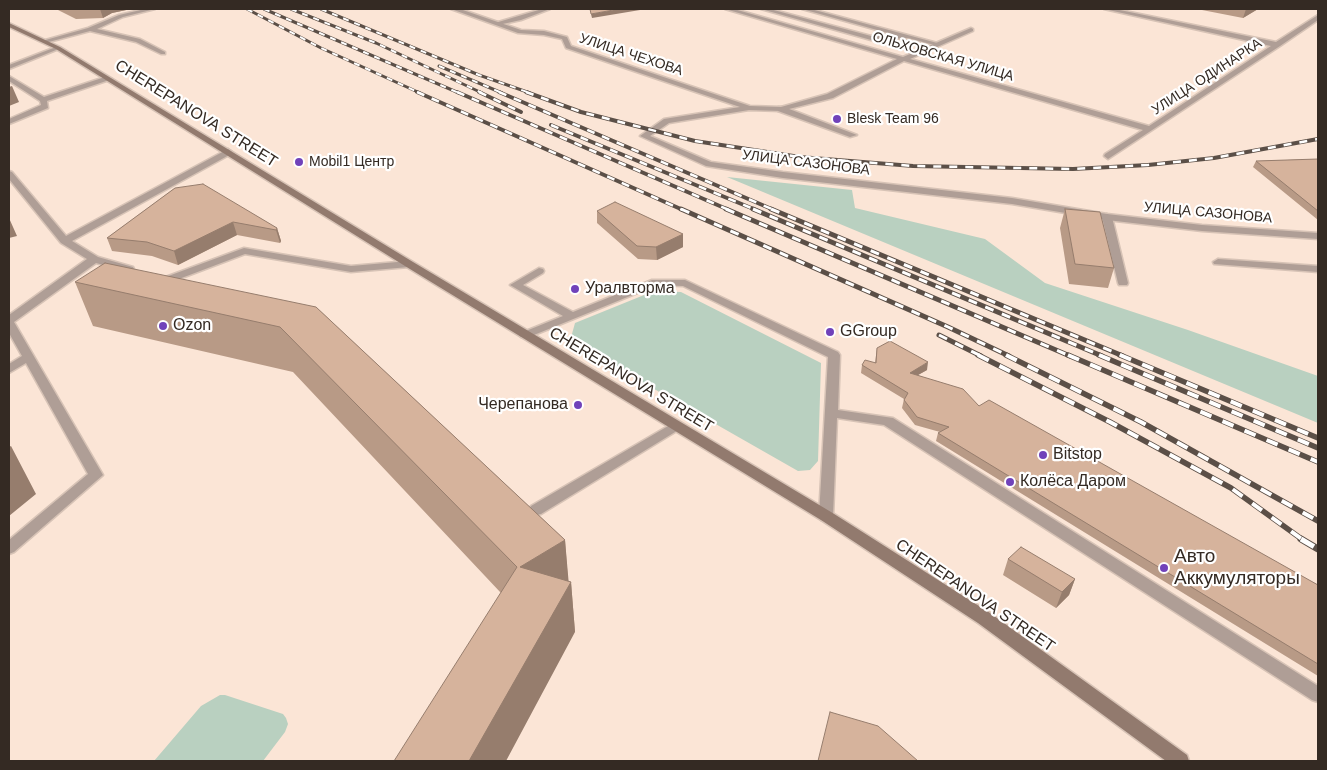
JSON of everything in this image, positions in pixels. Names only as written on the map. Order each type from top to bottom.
[{"type":"main road","name":"CHEREPANOVA STREET","points":[[9,25],[58,48],[525,335],[826,516],[984,618],[1180,761]]},
{"type":"street","points":[[46,41],[90,30],[121,16],[152,9]]},
{"type":"street","name":"УЛИЦА ЧЕХОВА","points":[[454,9],[498,22],[520,32],[544,33],[566,38],[568,48],[749,108]]},
{"type":"street","points":[[498,22],[519,19],[547,9]]},
{"type":"street","name":"ОЛЬХОВСКАЯ УЛИЦА","points":[[728,9],[1150,129]]},
{"type":"street","points":[[764,9],[871,38],[909,36]]},
{"type":"street","points":[[805,9],[938,44]]},
{"type":"street","points":[[1107,9],[1278,46]]},
{"type":"street","name":"УЛИЦА ОДИНАРКА","points":[[1108,156],[1278,46],[1318,17]]},
{"type":"street","points":[[90,30],[138,40],[164,53]]},
{"type":"street","name":"УЛИЦА САЗОНОВА","points":[[971,30],[903,59],[830,96],[781,109],[749,108],[667,121],[644,136],[710,164],[783,175],[1012,201],[1108,217],[1202,228],[1318,236]]},
{"type":"street","points":[[9,67],[58,48]]},
{"type":"street","points":[[9,78],[43,100],[45,106],[9,122]]},
{"type":"street","points":[[43,100],[108,79]]},
{"type":"street","points":[[781,109],[853,135]]},
{"type":"street","points":[[65,241],[228,152]]},
{"type":"street","points":[[9,174],[65,241],[94,259],[168,280]]},
{"type":"street","points":[[1108,217],[1124,284]]},
{"type":"street","points":[[173,294],[154,291],[168,280],[244,251],[350,269],[409,264]]},
{"type":"street","points":[[9,548],[96,475],[9,321],[94,259]]},
{"type":"street","points":[[1218,262],[1318,270]]},
{"type":"street","points":[[539,271],[515,285],[572,316]]},
{"type":"street","points":[[525,335],[656,282],[685,283],[834,355],[826,516]]},
{"type":"street","points":[[9,369],[28,357]]},
{"type":"street","points":[[830,413],[888,421],[1318,695]]},
{"type":"street","points":[[536,510],[675,426]]},
{"type":"green space","points":[[727,177],[852,190],[855,208],[985,239],[1045,283],[1188,330],[1318,376],[1318,423]]},
{"type":"green space","points":[[654,291],[681,292],[821,363],[818,461],[810,470],[798,471],[570,341],[575,323]]},
{"type":"green space","points":[[220,695],[283,714],[286,718],[288,724],[285,732],[263,761],[154,761],[201,706]]},
{"type":"building","points":[[590,9],[619,9],[591,14]]},
{"type":"building","points":[[1318,159],[1318,211],[1256,161]]},
{"type":"building","points":[[203,184],[277,228],[276,230],[233,222],[174,251],[147,242],[107,238],[175,188]]},
{"type":"building","points":[[615,202],[683,234],[656,247],[637,246],[597,211]]},
{"type":"building","points":[[1065,209],[1100,212],[1114,268],[1075,264]]},
{"type":"building","points":[[105,263],[316,307],[565,540],[520,567],[571,582],[469,761],[394,761],[517,567],[280,327],[75,282]]},
{"type":"building","points":[[890,341],[928,362],[910,373],[963,389],[979,406],[989,400],[1318,585],[1318,664],[938,433],[949,427],[917,417],[904,400],[908,393],[862,365],[865,360],[876,363],[877,348]]},
{"type":"building","points":[[1021,547],[1075,579],[1062,592],[1008,559]]},
{"type":"building","points":[[830,712],[878,726],[918,761],[818,761]]},
{"type":"railway","points":[[247,9],[321,48],[420,93]]},
{"type":"railway","points":[[264,9],[459,93]]},
{"type":"railway","points":[[291,9],[376,43],[482,93]]},
{"type":"railway","points":[[321,9],[479,75],[530,93]]},
{"type":"railway","points":[[439,66],[502,93]]},
{"type":"railway","points":[[417,92],[683,210]]},
{"type":"railway","points":[[457,92],[729,210]]},
{"type":"railway","points":[[479,92],[521,112]]},
{"type":"railway","points":[[499,92],[774,210]]},
{"type":"railway","points":[[526,92],[581,112],[695,141],[800,157],[913,166],[1073,169],[1148,165],[1214,158],[1318,139]]},
{"type":"railway","points":[[551,125],[756,210]]},
{"type":"railway","points":[[681,209],[948,327],[1009,356]]},
{"type":"railway","points":[[726,209],[1070,356]]},
{"type":"railway","points":[[753,209],[1102,356]]},
{"type":"railway","points":[[771,209],[1123,356]]},
{"type":"railway","points":[[939,335],[981,356]]},
{"type":"railway","points":[[978,355],[1110,422],[1231,488],[1303,540]]},
{"type":"railway","points":[[1006,355],[1141,422],[1318,521]]},
{"type":"railway","points":[[1068,355],[1318,462]]},
{"type":"railway","points":[[1099,355],[1318,448]]},
{"type":"railway","points":[[1120,355],[1318,438]]},
{"type":"railway","points":[[1301,539],[1318,549]]},
{"type":"place","name":"Blesk Team 96","points":[[837,119]]},
{"type":"place","name":"Mobil1 Центр","points":[[299,162]]},
{"type":"place","name":"Уралвторма","points":[[575,289]]},
{"type":"place","name":"Ozon","points":[[163,326]]},
{"type":"place","name":"GGroup","points":[[830,332]]},
{"type":"place","name":"Черепанова","points":[[578,405]]},
{"type":"place","name":"Bitstop","points":[[1043,455]]},
{"type":"place","name":"Колёса Даром","points":[[1010,482]]},
{"type":"place","name":"Авто Аккумуляторы","points":[[1164,568]]}]
